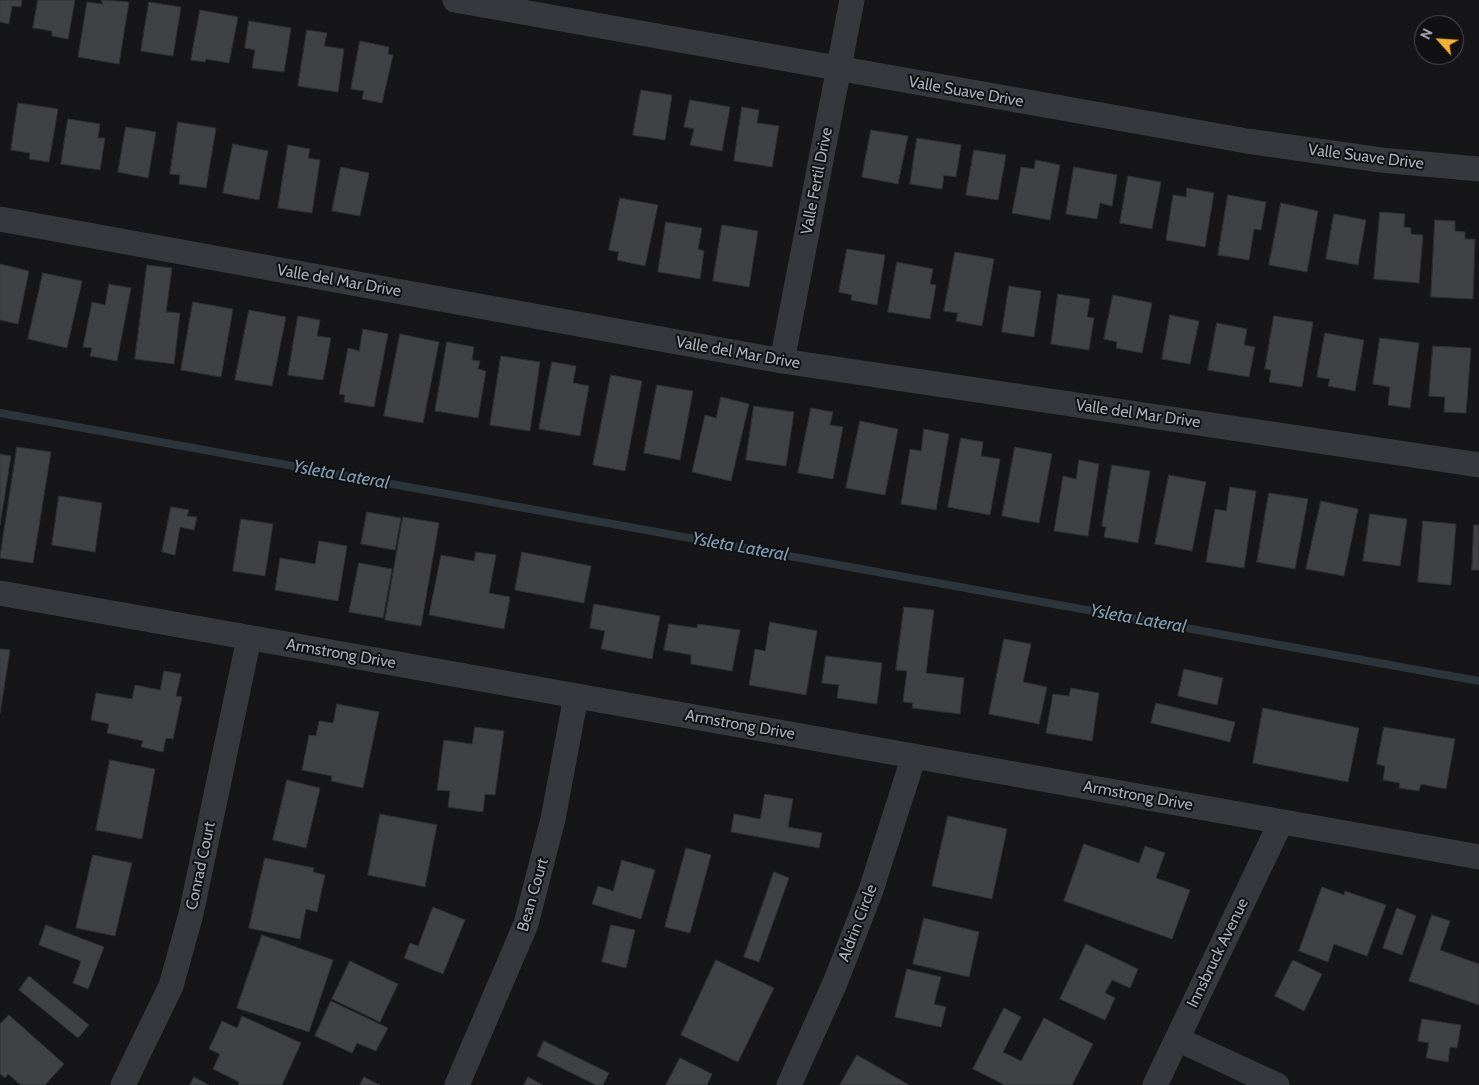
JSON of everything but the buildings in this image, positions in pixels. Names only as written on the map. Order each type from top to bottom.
[{"type":"street","name":"Valle Suave Drive","points":[[455,0],[838,70],[1247,141],[1381,160],[1479,169]]},
{"type":"street","name":"Valle Fertil Drive","points":[[782,361],[852,0]]},
{"type":"street","name":"Valle del Mar Drive","points":[[0,219],[782,361],[1479,465]]},
{"type":"street","name":"Armstrong Drive","points":[[0,593],[1479,858]]},
{"type":"street","name":"Conrad Court","points":[[124,1085],[171,986],[191,914],[249,638]]},
{"type":"street","name":"Bean Court","points":[[457,1085],[526,924],[553,819],[576,696]]},
{"type":"street","name":"Aldrin Circle","points":[[789,1085],[835,983],[871,890],[914,756]]},
{"type":"street","name":"Innsbruck Avenue","points":[[1155,1085],[1281,822]]},
{"type":"street","points":[[1178,1039],[1277,1085]]},
{"type":"waterway","name":"Ysleta Lateral","points":[[0,413],[1479,681]]}]
